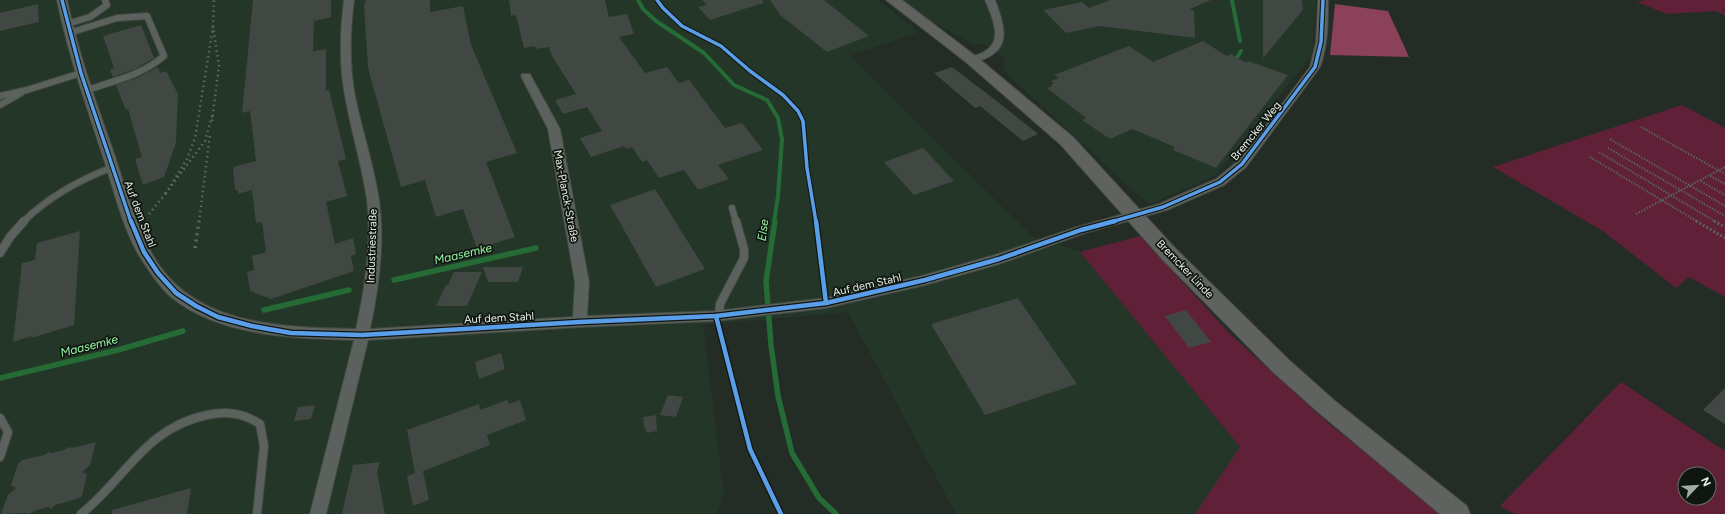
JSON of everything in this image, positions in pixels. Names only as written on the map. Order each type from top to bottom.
[{"type":"main road","name":"Bremcker Linde","points":[[893,0],[972,60],[1067,141],[1174,259],[1281,366],[1328,408],[1458,514]]},
{"type":"street","name":"Auf dem Stahl","points":[[62,0],[68,28],[81,73],[128,214],[144,252],[158,273],[176,293],[196,306],[218,317],[252,326],[291,333],[362,335],[580,322],[719,316],[786,309],[826,303],[925,280],[999,259],[1081,230],[1134,214]]},
{"type":"street","name":"Industriestraße","points":[[318,514],[362,335],[373,275],[374,216],[372,187],[353,110],[346,72],[344,45],[349,0]]},
{"type":"street","points":[[972,60],[989,54],[997,47],[1000,39],[990,0]]},
{"type":"street","name":"Bremcker Weg","points":[[1134,214],[1164,207],[1200,192],[1220,182],[1242,164],[1315,67],[1321,53],[1323,36],[1323,0]]},
{"type":"street","name":"Max-Planck-Straße","points":[[526,76],[554,129],[582,282],[580,322]]},
{"type":"lane","points":[[68,28],[90,17],[107,5],[105,0]]},
{"type":"lane","points":[[68,28],[137,15],[147,16],[164,56],[156,63],[143,70],[87,90]]},
{"type":"lane","points":[[0,96],[27,90],[81,73]]},
{"type":"lane","points":[[0,106],[27,90]]},
{"type":"lane","points":[[0,253],[6,241],[20,223],[40,205],[62,190],[86,177],[113,167]]},
{"type":"lane","points":[[719,316],[720,304],[744,258],[744,249],[732,208]]},
{"type":"lane","points":[[81,514],[91,506],[144,448],[162,434],[181,423],[201,415],[232,412],[248,415],[260,424],[264,446],[257,514]]},
{"type":"lane","points":[[0,418],[8,432],[0,457]]},
{"type":"path","points":[[1641,127],[1725,174]]},
{"type":"path","points":[[1610,139],[1725,206]]},
{"type":"path","points":[[1608,148],[1725,216]]},
{"type":"path","points":[[1599,152],[1725,227]]},
{"type":"path","points":[[1590,157],[1725,238]]},
{"type":"path","points":[[1636,214],[1725,167]]},
{"type":"path","points":[[1709,176],[1725,184]]},
{"type":"path","points":[[1701,180],[1725,195]]},
{"type":"shaded area","points":[[0,0],[878,0],[919,32],[850,56],[1032,236],[1080,252],[1240,447],[1195,514],[956,514],[848,312],[703,325],[724,495],[717,514],[0,514]]},
{"type":"shaded area","points":[[901,0],[1316,0],[1312,55],[1216,175],[1149,205],[1003,70],[1005,58],[984,44],[974,44],[921,16]]},
{"type":"shaded area","points":[[1646,0],[1725,0],[1725,8],[1722,10],[1725,11],[1725,15],[1716,11],[1667,14],[1637,2]]},
{"type":"shaded area","points":[[1335,4],[1388,11],[1409,57],[1330,55]]},
{"type":"shaded area","points":[[1682,105],[1725,128],[1725,297],[1689,277],[1676,288],[1603,231],[1493,167]]},
{"type":"shaded area","points":[[1140,236],[1229,333],[1329,424],[1443,514],[1195,514],[1240,447],[1080,252]]},
{"type":"shaded area","points":[[1621,382],[1725,451],[1725,514],[1515,514],[1500,506]]},
{"type":"building","points":[[253,0],[331,0],[331,17],[314,21],[313,51],[326,49],[326,91],[329,90],[346,159],[338,161],[347,196],[326,202],[335,244],[353,238],[356,254],[351,256],[354,271],[271,299],[250,291],[247,272],[254,270],[252,256],[266,252],[262,222],[256,223],[252,190],[238,194],[238,190],[235,190],[233,167],[256,161],[250,111],[242,113]]},
{"type":"building","points":[[366,0],[430,0],[430,12],[463,6],[471,45],[517,153],[486,162],[515,237],[477,249],[463,209],[436,217],[425,180],[401,187],[368,68],[364,5]]},
{"type":"building","points":[[509,0],[605,0],[609,17],[627,14],[634,34],[619,37],[645,73],[667,67],[679,83],[689,80],[725,128],[742,123],[763,150],[718,165],[729,179],[698,190],[684,170],[659,178],[647,160],[642,162],[632,147],[626,149],[624,146],[591,157],[580,138],[602,131],[587,107],[563,114],[555,100],[576,94],[552,56],[549,47],[536,49],[535,46],[524,48],[516,15],[511,16]]},
{"type":"building","points":[[702,0],[763,0],[763,3],[710,20],[698,7],[707,5]]},
{"type":"building","points":[[770,0],[824,0],[869,36],[827,52],[780,15]]},
{"type":"building","points":[[1110,0],[1211,0],[1190,9],[1194,11],[1195,38],[1100,26],[1066,33],[1043,10],[1082,2],[1089,8]]},
{"type":"building","points":[[1263,0],[1302,0],[1303,10],[1263,58]]},
{"type":"building","points":[[38,4],[39,22],[0,31],[0,13]]},
{"type":"building","points":[[141,25],[154,58],[135,69],[113,77],[110,70],[114,68],[103,36]]},
{"type":"building","points":[[1203,41],[1227,56],[1231,54],[1246,63],[1248,61],[1288,75],[1216,168],[1173,150],[1175,147],[1132,129],[1110,139],[1082,120],[1086,118],[1047,88],[1052,86],[1051,85],[1054,83],[1051,81],[1059,78],[1054,75],[1129,46],[1153,62]]},
{"type":"building","points":[[158,67],[160,73],[166,71],[178,94],[176,143],[164,177],[143,185],[135,159],[142,157],[128,109],[126,110],[116,85],[139,77]]},
{"type":"building","points":[[952,67],[1038,134],[1023,141],[980,106],[975,108],[934,73]]},
{"type":"building","points":[[923,148],[954,181],[914,195],[884,162]]},
{"type":"building","points":[[655,189],[705,269],[656,287],[610,205]]},
{"type":"building","points":[[80,231],[74,325],[13,342],[22,263],[35,260],[37,243]]},
{"type":"building","points":[[483,267],[523,267],[518,282],[488,282]]},
{"type":"building","points":[[454,272],[482,272],[467,306],[436,306],[446,285],[448,285]]},
{"type":"building","points":[[1018,298],[1077,384],[985,415],[931,324]]},
{"type":"building","points":[[1186,310],[1211,342],[1189,348],[1165,316]]},
{"type":"building","points":[[501,353],[505,369],[479,379],[475,362]]},
{"type":"building","points":[[1725,388],[1725,424],[1703,410]]},
{"type":"building","points":[[668,395],[683,397],[676,417],[660,415]]},
{"type":"building","points":[[507,400],[509,404],[520,400],[526,420],[487,435],[490,445],[423,471],[429,500],[413,506],[407,476],[415,473],[407,430],[479,404],[480,410]]},
{"type":"building","points":[[315,405],[311,419],[294,421],[298,407]]},
{"type":"building","points":[[656,415],[657,431],[647,433],[644,426],[643,417]]},
{"type":"building","points":[[96,442],[90,465],[82,472],[87,474],[82,496],[77,499],[55,505],[51,509],[48,507],[29,514],[1,514],[8,495],[16,488],[11,485],[18,464],[22,460],[44,455],[48,452],[51,453],[64,450],[69,447],[72,448]]},
{"type":"building","points":[[380,462],[377,472],[385,514],[342,514],[353,465]]},
{"type":"building","points":[[191,488],[187,514],[112,514],[112,510]]},
{"type":"waterway","name":"Else","points":[[638,0],[643,9],[656,21],[704,53],[734,85],[767,100],[778,118],[782,139],[778,196],[774,222]]},
{"type":"waterway","points":[[1232,0],[1240,41]]},
{"type":"waterway","points":[[1236,59],[1241,51]]},
{"type":"waterway","name":"Else","points":[[775,221],[766,281],[771,345],[778,396],[792,453],[819,498],[836,514]]},
{"type":"waterway","name":"Maasemke","points":[[394,280],[536,248]]},
{"type":"waterway","name":"Maasemke","points":[[264,310],[349,290]]},
{"type":"waterway","name":"Maasemke","points":[[0,378],[118,350],[183,331]]},
{"type":"railway","points":[[213,27],[214,0]]},
{"type":"railway","points":[[166,193],[187,159],[195,138],[213,27]]},
{"type":"railway","points":[[212,121],[219,65],[213,27]]},
{"type":"railway","points":[[166,193],[205,141],[212,116]]},
{"type":"railway","points":[[199,222],[210,135]]},
{"type":"railway","points":[[149,214],[166,193]]},
{"type":"railway","points":[[195,248],[199,221]]},
{"type":"cycle path","points":[[62,0],[67,24],[81,73],[128,214],[144,252],[158,273],[176,293],[196,306],[218,317],[252,326],[291,333],[362,335],[580,322],[716,316],[826,303],[925,280],[999,259],[1081,230],[1163,207],[1220,182],[1242,164],[1256,147],[1315,67],[1320,50],[1323,26],[1323,0]]},
{"type":"cycle path","points":[[657,0],[663,8],[682,26],[721,46],[750,71],[783,95],[798,111],[803,121],[807,168],[820,248],[826,303]]},
{"type":"cycle path","points":[[716,316],[750,449],[781,514]]}]
